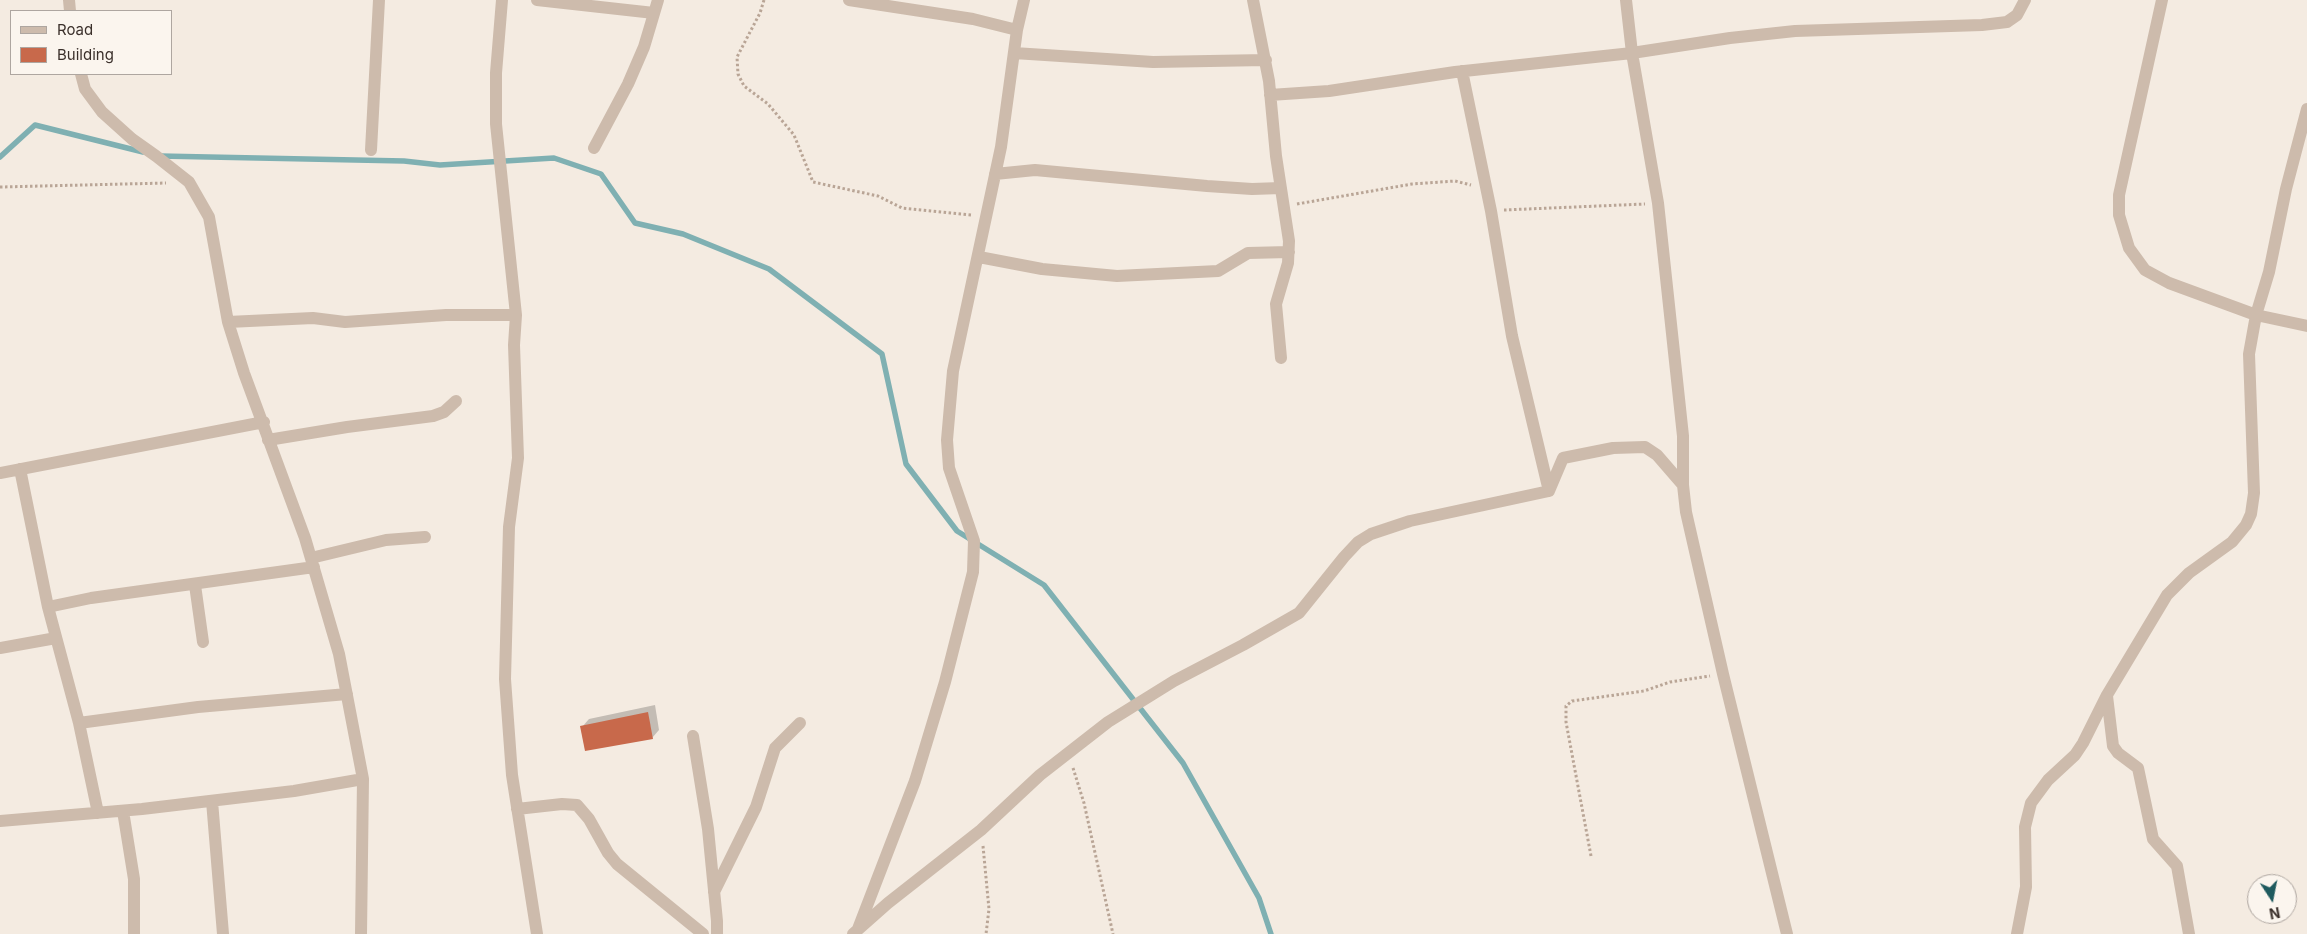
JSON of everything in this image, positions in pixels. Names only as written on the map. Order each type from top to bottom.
[{"type":"street","points":[[370,150],[379,0]]},
{"type":"street","points":[[502,0],[496,73],[496,124],[516,316],[514,345],[518,458],[508,527],[505,679],[510,758],[537,934]]},
{"type":"street","points":[[538,0],[654,13]]},
{"type":"street","points":[[594,148],[644,47],[658,0]]},
{"type":"street","points":[[849,0],[973,19],[1017,30]]},
{"type":"street","points":[[855,932],[915,781],[945,682],[973,572],[974,541],[949,468],[947,440],[954,371],[971,284],[980,257],[986,217],[996,174],[1006,117],[1017,30],[1024,0]]},
{"type":"street","points":[[1253,0],[1266,60],[1289,252],[1276,304],[1280,358]]},
{"type":"street","points":[[1626,0],[1632,53],[1658,203],[1683,436],[1682,485],[1690,532],[1787,934]]},
{"type":"street","points":[[1270,95],[1328,91],[1462,71],[1632,53],[1795,31],[2006,22],[2017,16],[2025,0]]},
{"type":"street","points":[[2162,0],[2119,195],[2119,216],[2126,240],[2133,255],[2145,270],[2169,283],[2256,315],[2307,326]]},
{"type":"street","points":[[1014,52],[1153,62],[1266,60]]},
{"type":"street","points":[[1462,71],[1491,210],[1512,336],[1549,490]]},
{"type":"street","points":[[82,75],[85,89],[102,112],[132,139],[189,182],[200,198],[209,217],[228,322],[244,373],[264,422],[268,440],[312,562],[339,654],[363,778],[361,934]]},
{"type":"street","points":[[2017,934],[2026,887],[2025,845],[2027,812],[2031,803],[2048,780],[2076,755],[2107,694],[2167,595],[2189,574],[2232,542],[2246,525],[2251,514],[2254,493],[2248,361],[2256,315],[2269,272],[2286,189],[2307,109]]},
{"type":"street","points":[[996,174],[1035,170],[1207,186],[1252,189],[1281,188]]},
{"type":"street","points":[[980,257],[1042,269],[1117,276],[1218,272],[1248,253],[1289,252]]},
{"type":"street","points":[[228,322],[313,318],[345,322],[421,316],[516,316]]},
{"type":"street","points":[[268,440],[433,416],[444,412],[456,401]]},
{"type":"street","points":[[0,473],[264,422]]},
{"type":"street","points":[[1549,490],[1563,458],[1637,446],[1645,447],[1657,455],[1682,485]]},
{"type":"street","points":[[20,468],[48,607],[79,722],[98,813]]},
{"type":"street","points":[[855,932],[888,903],[981,830],[1010,801],[1066,754],[1136,702],[1299,613],[1358,542],[1371,534],[1410,521],[1549,490]]},
{"type":"street","points":[[48,607],[91,598],[195,585],[312,562],[386,540],[425,537]]},
{"type":"street","points":[[195,585],[203,642]]},
{"type":"street","points":[[0,648],[56,638]]},
{"type":"street","points":[[79,722],[198,707],[347,694]]},
{"type":"street","points":[[2107,694],[2114,746],[2118,754],[2138,768],[2153,839],[2176,866],[2189,934]]},
{"type":"street","points":[[714,892],[756,807],[775,748],[800,723]]},
{"type":"street","points":[[693,736],[707,821],[717,934]]},
{"type":"street","points":[[0,821],[123,811],[212,801],[363,778]]},
{"type":"street","points":[[212,801],[223,934]]},
{"type":"street","points":[[517,808],[562,804],[577,805],[589,818],[608,854],[617,864],[703,934]]},
{"type":"street","points":[[123,811],[134,879],[134,934]]},
{"type":"path","points":[[764,0],[760,13],[737,57],[738,74],[744,86],[768,104],[794,135],[813,182],[878,196],[902,208],[986,217]]},
{"type":"path","points":[[1284,207],[1412,184],[1455,181],[1468,184],[1473,188]]},
{"type":"path","points":[[0,187],[78,187],[189,182]]},
{"type":"path","points":[[1491,210],[1658,203]]},
{"type":"path","points":[[1591,856],[1566,722],[1566,706],[1572,701],[1644,691],[1670,682],[1723,674]]},
{"type":"path","points":[[1066,754],[1084,803],[1113,934]]},
{"type":"path","points":[[981,830],[990,909],[986,934]]},
{"type":"building","points":[[648,712],[653,739],[585,751],[580,726]]},
{"type":"waterway","points":[[0,157],[35,125],[143,152]]},
{"type":"waterway","points":[[160,156],[404,161],[440,165],[554,158],[601,174],[635,223],[683,234],[769,269],[882,354],[906,464],[957,531],[1044,585],[1183,763],[1259,898],[1271,934]]}]
